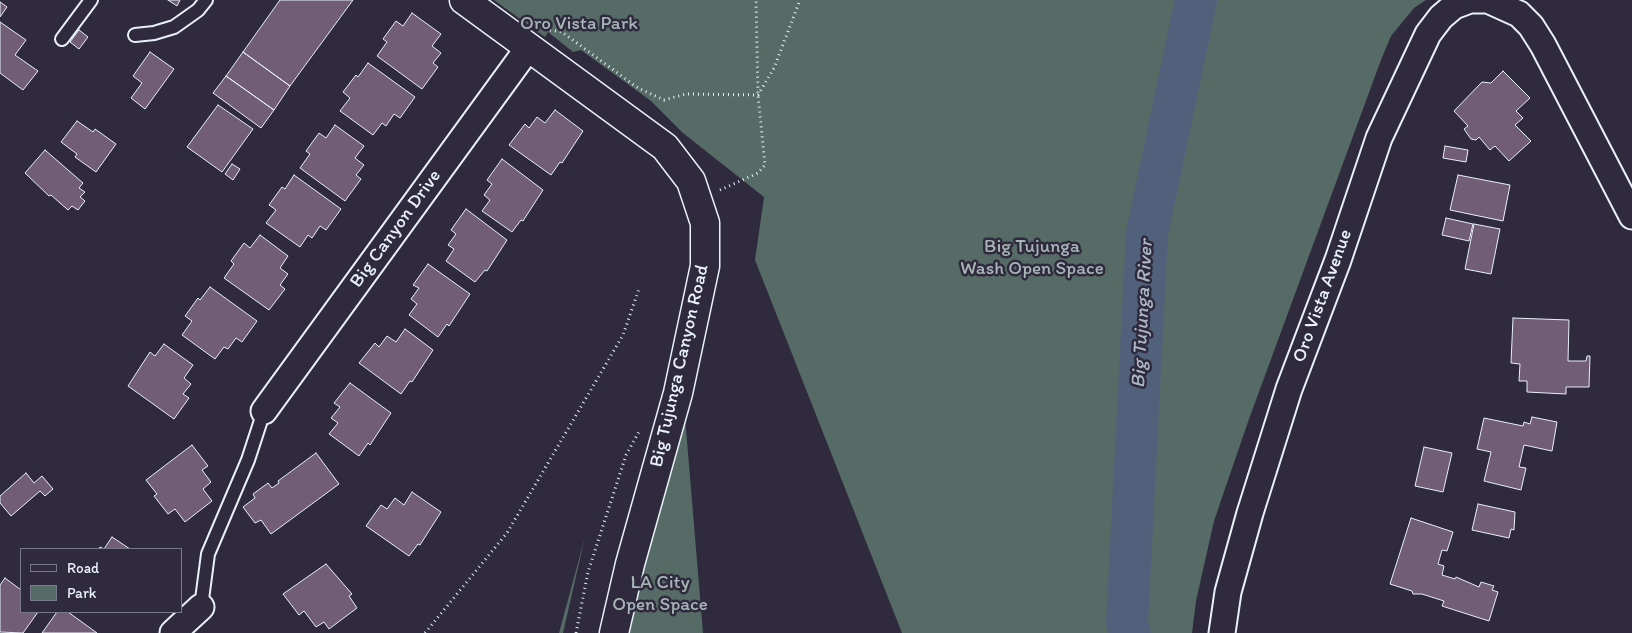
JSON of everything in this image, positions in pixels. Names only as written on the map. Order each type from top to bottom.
[{"type":"street","points":[[464,0],[537,38]]},
{"type":"street","name":"Oro Vista Avenue","points":[[1222,633],[1228,592],[1286,398],[1338,260],[1379,138],[1428,34],[1441,17],[1454,6],[1470,0],[1484,0]]},
{"type":"street","points":[[1488,0],[1519,14],[1531,26],[1543,44],[1632,216]]},
{"type":"street","name":"Big Tujunga Canyon Road","points":[[537,38],[631,121],[664,147],[679,163],[691,180],[705,223],[706,266],[672,414],[630,564],[614,633]]},
{"type":"street","name":"Big Canyon Drive","points":[[264,411],[537,38]]},
{"type":"street","points":[[173,633],[201,607]]},
{"type":"lane","points":[[62,39],[90,0]]},
{"type":"lane","points":[[135,35],[154,33],[174,27],[198,10],[206,0]]},
{"type":"lane","points":[[201,607],[208,554],[248,460],[264,411]]},
{"type":"path","points":[[699,200],[758,173],[766,165],[758,95],[756,0]]},
{"type":"path","points":[[758,95],[774,68],[800,0]]},
{"type":"path","points":[[537,38],[562,32],[638,88],[664,100],[686,94],[758,95]]},
{"type":"path","points":[[426,633],[507,533],[623,335],[639,289]]},
{"type":"path","points":[[576,633],[588,572],[626,455],[638,431],[654,419],[672,414]]},
{"type":"green space","name":"Big Tujunga Wash Open Space","points":[[494,0],[1426,0],[1414,8],[1391,36],[1381,60],[1249,419],[1214,521],[1196,601],[1192,633],[902,633],[755,260],[764,197],[683,133],[651,101],[581,50],[573,52],[548,32],[545,37]]},
{"type":"green space","name":"LA City Open Space","points":[[681,369],[703,633],[611,633]]},
{"type":"green space","name":"LA City Open Space","points":[[585,537],[563,633],[559,633]]},
{"type":"building","points":[[168,0],[180,0],[177,6]]},
{"type":"building","points":[[280,0],[353,0],[290,86],[243,52]]},
{"type":"building","points":[[0,2],[7,7],[0,17]]},
{"type":"building","points":[[412,13],[441,34],[432,46],[441,53],[433,63],[438,67],[422,89],[377,56],[387,42],[383,39],[396,21],[403,26]]},
{"type":"building","points":[[0,22],[26,40],[15,55],[38,71],[23,90],[0,73]]},
{"type":"building","points":[[79,30],[88,37],[79,49],[70,42]]},
{"type":"building","points":[[150,52],[174,69],[145,109],[131,98],[142,83],[133,76]]},
{"type":"building","points":[[243,52],[290,86],[274,110],[226,76]]},
{"type":"building","points":[[368,63],[415,97],[400,118],[394,114],[386,126],[382,123],[373,135],[340,111],[350,98],[343,92],[356,75],[358,77]]},
{"type":"building","points":[[1503,71],[1530,98],[1516,111],[1523,118],[1515,125],[1531,141],[1509,161],[1495,146],[1490,150],[1479,137],[1476,140],[1471,139],[1464,129],[1468,126],[1454,111],[1482,82],[1491,83]]},
{"type":"building","points":[[226,76],[274,110],[261,128],[213,93]]},
{"type":"building","points":[[218,105],[253,129],[222,172],[187,147]]},
{"type":"building","points":[[555,110],[583,131],[562,163],[560,162],[551,175],[509,145],[525,124],[529,128],[537,117],[545,123]]},
{"type":"building","points":[[77,121],[93,132],[95,129],[116,144],[96,172],[75,157],[77,154],[61,142]]},
{"type":"building","points":[[335,125],[364,146],[355,158],[364,165],[356,175],[361,179],[345,201],[300,168],[310,154],[306,151],[319,133],[326,138]]},
{"type":"building","points":[[1445,146],[1468,150],[1466,162],[1443,158]]},
{"type":"building","points":[[45,150],[83,183],[79,188],[85,192],[80,197],[85,201],[78,210],[72,206],[68,210],[51,195],[49,196],[25,173]]},
{"type":"building","points":[[502,159],[543,190],[523,221],[521,220],[512,232],[482,211],[490,200],[484,195],[492,184],[487,180]]},
{"type":"building","points":[[232,164],[240,169],[233,180],[225,174]]},
{"type":"building","points":[[294,175],[341,209],[326,230],[320,226],[312,238],[308,235],[300,247],[266,223],[276,210],[269,205],[282,187],[285,189]]},
{"type":"building","points":[[1458,175],[1510,185],[1503,221],[1450,210]]},
{"type":"building","points":[[466,209],[507,240],[487,271],[485,270],[475,282],[446,261],[454,249],[448,245],[456,234],[451,230]]},
{"type":"building","points":[[1446,218],[1473,224],[1469,241],[1442,235]]},
{"type":"building","points":[[1474,224],[1500,229],[1491,274],[1465,269]]},
{"type":"building","points":[[260,235],[288,256],[280,268],[288,274],[280,285],[285,289],[269,310],[224,278],[234,264],[231,261],[244,243],[250,248]]},
{"type":"building","points":[[428,264],[470,294],[449,326],[447,324],[438,337],[409,315],[417,304],[411,299],[419,288],[413,285]]},
{"type":"building","points":[[210,287],[257,321],[242,342],[236,338],[228,349],[224,347],[215,359],[182,335],[192,321],[185,316],[198,298],[200,300]]},
{"type":"building","points":[[1513,318],[1569,320],[1568,361],[1586,361],[1587,356],[1590,356],[1589,387],[1566,387],[1566,394],[1527,392],[1527,381],[1519,381],[1520,364],[1511,363]]},
{"type":"building","points":[[405,329],[433,350],[412,382],[410,381],[401,394],[359,363],[375,343],[379,347],[387,336],[396,342]]},
{"type":"building","points":[[164,344],[193,365],[184,378],[191,384],[183,394],[189,398],[174,419],[128,386],[150,352],[155,356]]},
{"type":"building","points":[[350,383],[391,413],[370,445],[368,443],[359,456],[329,434],[338,423],[331,418],[340,407],[334,403]]},
{"type":"building","points":[[1532,417],[1557,422],[1552,451],[1524,445],[1519,467],[1526,468],[1521,490],[1484,481],[1491,452],[1477,449],[1484,418],[1523,426],[1524,422],[1530,424]]},
{"type":"building","points":[[192,445],[208,466],[202,470],[211,482],[203,489],[212,501],[185,522],[175,509],[168,514],[154,496],[157,494],[146,480]]},
{"type":"building","points":[[1424,447],[1452,453],[1443,492],[1415,486]]},
{"type":"building","points":[[316,453],[339,484],[271,534],[261,520],[255,523],[243,507],[255,498],[253,494],[268,483],[272,488],[279,483],[278,481]]},
{"type":"building","points":[[26,473],[34,483],[42,476],[53,489],[45,496],[40,491],[11,516],[0,503],[0,496]]},
{"type":"building","points":[[412,492],[441,512],[420,545],[418,544],[409,556],[366,526],[381,505],[387,509],[395,498],[404,505]]},
{"type":"building","points":[[1478,504],[1515,512],[1514,530],[1511,529],[1509,538],[1472,530]]},
{"type":"building","points":[[1411,518],[1453,532],[1447,551],[1442,550],[1438,564],[1444,566],[1442,575],[1455,579],[1456,577],[1479,587],[1481,582],[1494,586],[1492,590],[1498,592],[1489,621],[1442,606],[1444,601],[1422,594],[1413,594],[1412,591],[1390,584]]},
{"type":"building","points":[[112,537],[128,548],[105,548]]},
{"type":"building","points":[[326,564],[352,594],[349,596],[357,608],[329,629],[324,622],[316,627],[304,611],[299,615],[283,594]]},
{"type":"building","points":[[5,578],[20,589],[20,613],[37,613],[23,633],[0,632],[0,585]]},
{"type":"building","points":[[56,613],[69,613],[97,633],[42,633]]},
{"type":"waterway","name":"Big Tujunga River","points":[[1130,633],[1127,623],[1147,233],[1196,0]]},
{"type":"park label","name":"Oro Vista Park","points":[[579,24]]}]
